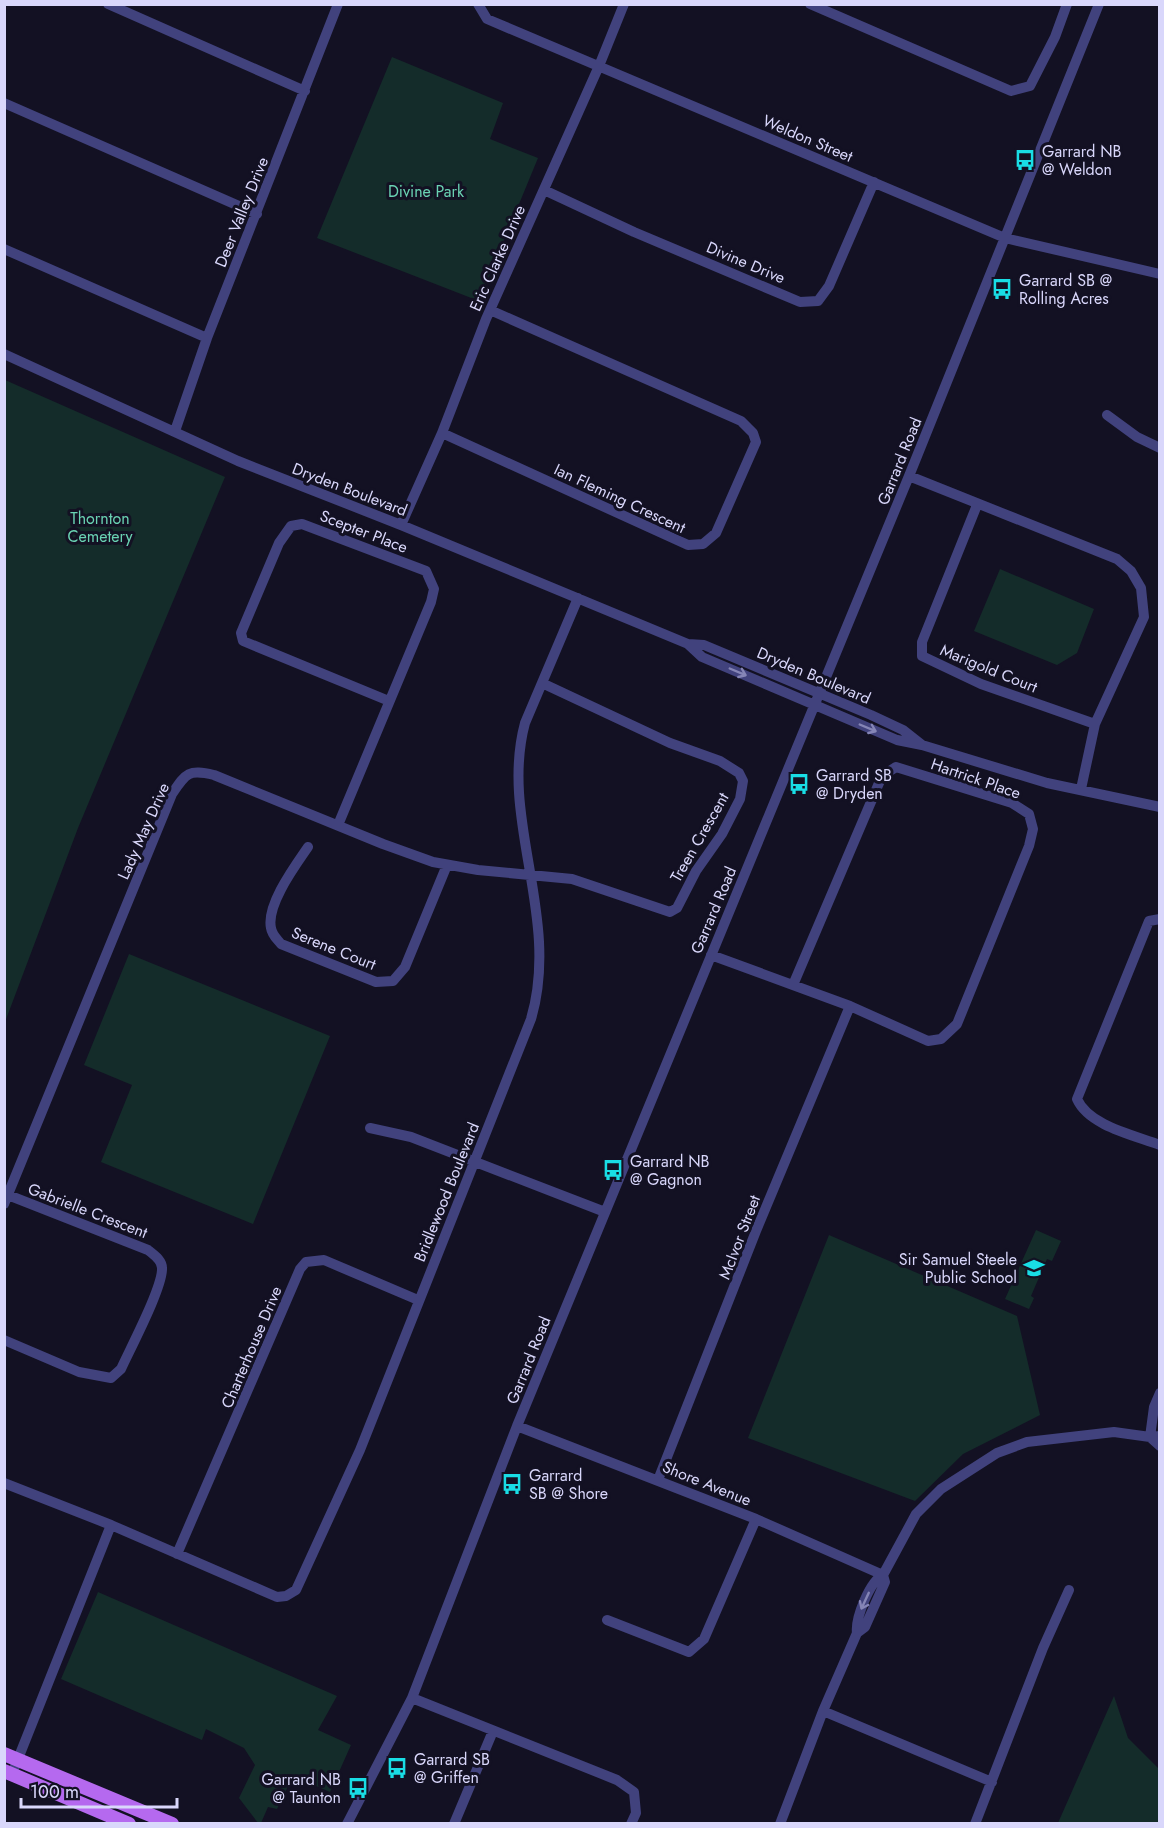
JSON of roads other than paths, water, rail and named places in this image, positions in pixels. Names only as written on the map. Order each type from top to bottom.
[{"type":"main road","points":[[4,1754],[172,1824]]},
{"type":"main road","points":[[8,1772],[129,1824]]},
{"type":"street","points":[[108,4],[305,91]]},
{"type":"street","name":"Deer Valley Drive","points":[[175,432],[207,338],[338,4]]},
{"type":"street","name":"Weldon Street","points":[[478,4],[487,19],[1005,238],[1160,274]]},
{"type":"street","name":"Eric Clarke Drive","points":[[401,525],[442,433],[490,310],[599,66],[624,4]]},
{"type":"street","points":[[810,4],[1011,91],[1030,86],[1054,37],[1066,4]]},
{"type":"street","name":"Garrard Road","points":[[347,1824],[412,1698],[517,1426],[820,694],[1099,4]]},
{"type":"street","points":[[4,103],[257,214]]},
{"type":"street","name":"Divine Drive","points":[[544,190],[800,302],[818,301],[829,285],[874,182]]},
{"type":"street","points":[[4,249],[207,338]]},
{"type":"street","name":"Ian Fleming Crescent","points":[[442,433],[688,545],[703,544],[716,533],[756,442],[753,433],[741,421],[490,310]]},
{"type":"street","name":"Dryden Boulevard","points":[[4,354],[238,461],[401,525],[688,644],[704,645],[820,694],[903,730],[922,745]]},
{"type":"street","points":[[1107,415],[1137,437],[1160,448]]},
{"type":"street","points":[[909,476],[1117,559],[1131,571],[1141,588],[1144,617],[1095,724],[1080,789]]},
{"type":"street","name":"Marigold Court","points":[[977,505],[922,642],[922,656],[981,684],[1095,724]]},
{"type":"street","name":"Scepter Place","points":[[338,825],[431,602],[432,581],[426,571],[348,540],[302,524],[291,526],[279,543],[241,633],[243,641],[389,701]]},
{"type":"street","name":"Bridlewood Boulevard","points":[[111,1525],[277,1597],[286,1596],[296,1590],[360,1450],[531,1019],[538,995],[542,964],[540,936],[521,802],[520,743],[525,723],[544,684],[578,598]]},
{"type":"street","name":"Dryden Boulevard","points":[[688,644],[702,657],[897,740],[922,745],[1047,783],[1160,807]]},
{"type":"street","name":"Treen Crescent","points":[[532,874],[572,879],[670,912],[676,908],[696,871],[723,834],[743,790],[742,781],[734,769],[544,684]]},
{"type":"street","name":"Hartrick Place","points":[[711,955],[850,1006],[928,1041],[941,1039],[957,1024],[1029,846],[1033,829],[1029,814],[1012,803],[896,767],[882,776],[793,985]]},
{"type":"street","name":"Lady May Drive","points":[[6,1200],[172,794],[185,775],[196,771],[214,775],[383,844],[447,865],[532,874]]},
{"type":"street","name":"Serene Court","points":[[308,847],[287,877],[270,919],[271,932],[281,944],[376,982],[393,981],[405,968],[447,865]]},
{"type":"street","points":[[1160,919],[1149,921],[1077,1099],[1082,1108],[1095,1119],[1160,1145]]},
{"type":"street","name":"McIvor Street","points":[[658,1480],[756,1231],[850,1006]]},
{"type":"street","points":[[370,1128],[411,1137],[605,1212]]},
{"type":"street","name":"Gabrielle Crescent","points":[[4,1340],[79,1372],[111,1378],[121,1369],[158,1285],[162,1268],[159,1259],[148,1250],[6,1200]]},
{"type":"street","name":"Charterhouse Drive","points":[[177,1554],[300,1269],[306,1262],[324,1260],[418,1300]]},
{"type":"street","points":[[1160,1393],[1154,1407],[1155,1436],[1160,1446]]},
{"type":"street","name":"Shore Avenue","points":[[517,1426],[756,1519],[884,1575]]},
{"type":"street","points":[[780,1824],[823,1711],[857,1633],[855,1623],[876,1579],[884,1575],[916,1514],[941,1488],[997,1453],[1027,1442],[1114,1432],[1155,1436]]},
{"type":"street","points":[[4,1483],[111,1525],[19,1760],[8,1772]]},
{"type":"street","points":[[607,1620],[689,1652],[704,1639],[756,1519]]},
{"type":"street","points":[[975,1824],[1043,1647],[1069,1590]]},
{"type":"street","points":[[412,1698],[617,1780],[634,1792],[636,1813],[631,1824]]},
{"type":"street","points":[[823,1711],[992,1782]]},
{"type":"street","points":[[454,1824],[493,1731]]},
{"type":"place","name":"Garrard NB @ Weldon","points":[[1025,160]]},
{"type":"place","name":"Garrard SB @ Rolling Acres","points":[[1002,289]]},
{"type":"place","name":"Garrard SB @ Dryden","points":[[799,784]]},
{"type":"place","name":"Garrard NB @ Gagnon","points":[[613,1170]]},
{"type":"place","name":"Sir Samuel Steele Public School","points":[[1034,1268]]},
{"type":"place","name":"Garrard SB @ Shore","points":[[512,1484]]},
{"type":"place","name":"Garrard SB @ Griffen","points":[[397,1768]]},
{"type":"place","name":"Garrard NB @ Taunton","points":[[358,1788]]},
{"type":"park label","name":"Divine Park","points":[[426,191]]},
{"type":"park label","name":"Thornton Cemetery","points":[[100,527]]}]
